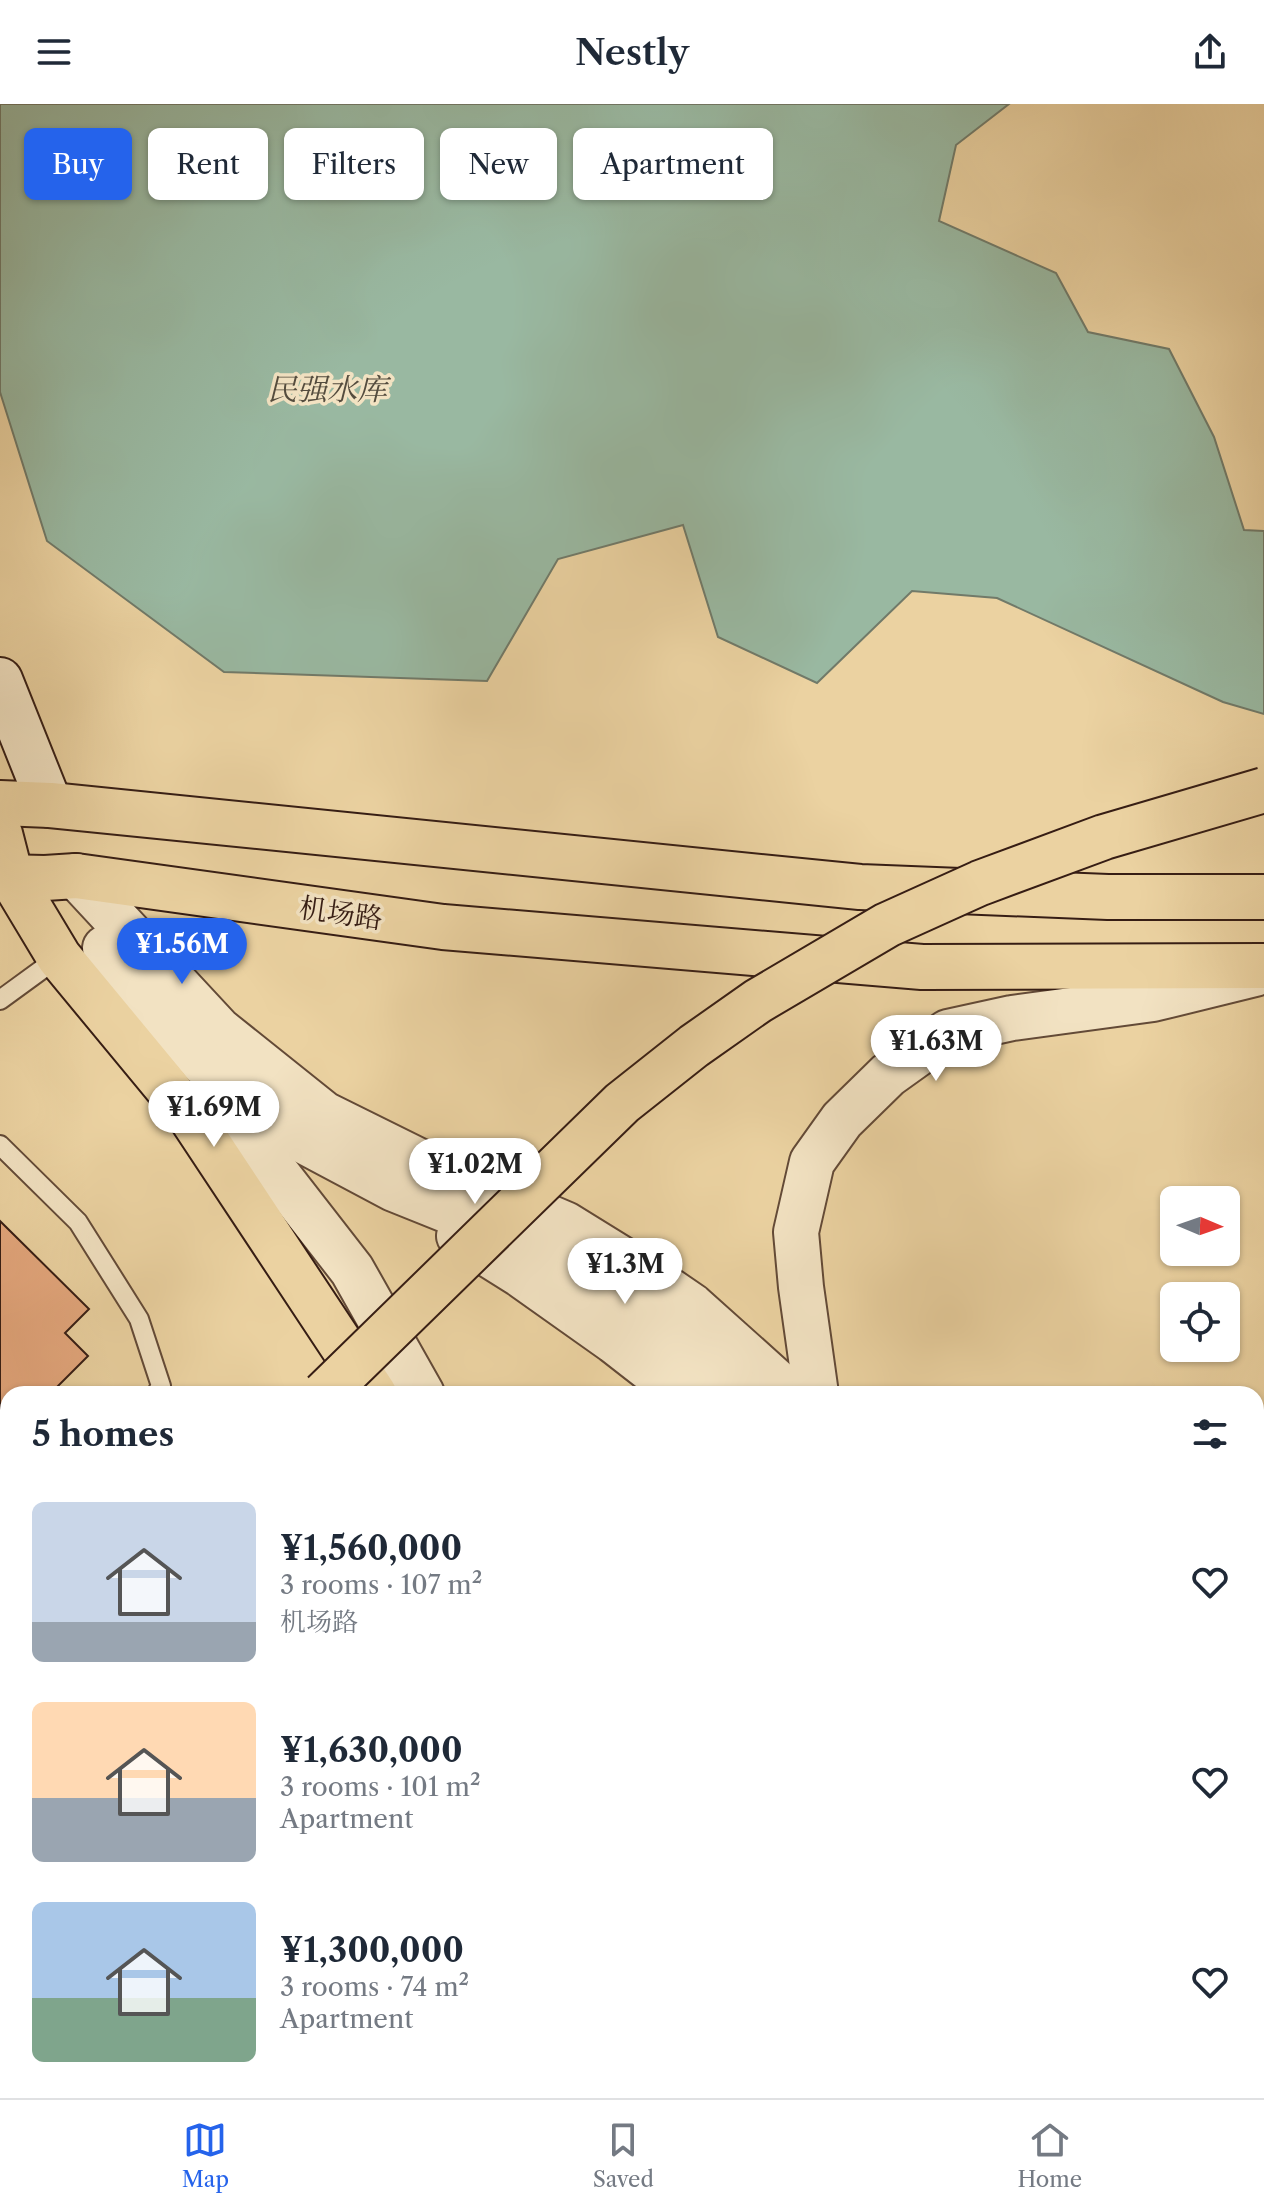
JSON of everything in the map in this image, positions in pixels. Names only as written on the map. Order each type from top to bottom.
[{"type":"main road","points":[[332,1386],[622,1103],[758,1001],[887,925],[980,883],[1104,837],[1264,790]]},
{"type":"main road","points":[[0,803],[50,805],[860,887],[1108,897],[1264,897]]},
{"type":"main road","points":[[33,877],[50,805]]},
{"type":"main road","points":[[0,834],[33,877],[59,957],[188,1113],[369,1386]]},
{"type":"main road","name":"机场路","points":[[33,877],[443,927],[922,967],[1264,969]]},
{"type":"street","points":[[0,680],[50,805]]},
{"type":"street","points":[[33,877],[203,1063],[283,1130],[394,1189],[556,1254],[661,1324],[734,1386]]},
{"type":"street","points":[[33,877],[352,1270],[417,1386]]},
{"type":"street","points":[[33,877],[324,1114],[453,1177],[565,1224],[692,1306],[781,1386]]},
{"type":"street","points":[[815,1386],[796,1232],[812,1162],[842,1120],[888,1075],[948,1032],[1012,1018],[1153,999],[1264,969]]},
{"type":"street","points":[[394,1189],[451,1231],[521,1275],[672,1386]]},
{"type":"lane","points":[[0,1000],[59,957]]},
{"type":"lane","points":[[0,1145],[78,1222],[139,1319],[161,1386]]},
{"type":"water","name":"民强水库","points":[[0,104],[1009,104],[956,145],[939,221],[1056,273],[1088,332],[1169,349],[1214,437],[1244,530],[1264,531],[1264,714],[1223,702],[997,598],[912,591],[817,683],[718,637],[683,525],[558,559],[487,681],[224,672],[47,541],[0,392]]},
{"type":"building","points":[[0,1221],[89,1309],[65,1333],[88,1356],[58,1386],[0,1386]]}]
